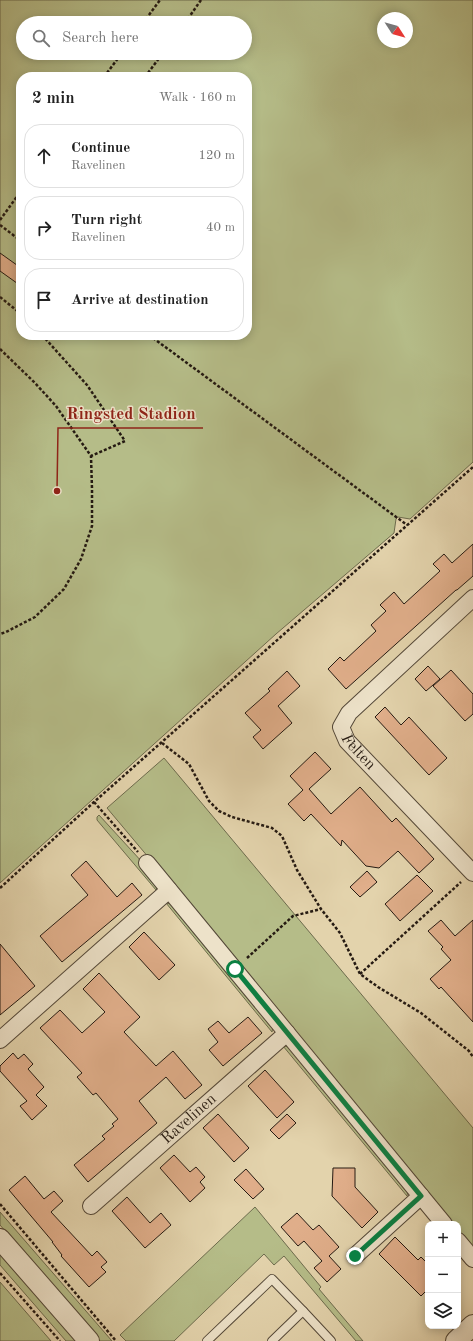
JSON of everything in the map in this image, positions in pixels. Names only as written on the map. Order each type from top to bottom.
[{"type":"street","name":"Felten","points":[[472,873],[347,741],[341,727],[349,713],[473,598]]},
{"type":"street","points":[[147,863],[442,1221]]},
{"type":"street","points":[[0,1040],[169,890]]},
{"type":"street","name":"Ravelinen","points":[[91,1206],[287,1033]]},
{"type":"street","points":[[355,1256],[421,1196]]},
{"type":"street","points":[[0,1239],[89,1341]]},
{"type":"street","points":[[461,1245],[473,1259]]},
{"type":"street","points":[[456,1341],[473,1325]]},
{"type":"lane","points":[[207,1341],[272,1279],[332,1341]]},
{"type":"lane","points":[[272,1341],[303,1311]]},
{"type":"path","points":[[148,16],[160,0]]},
{"type":"path","points":[[190,16],[201,0]]},
{"type":"path","points":[[108,72],[117,60]]},
{"type":"path","points":[[149,72],[158,60]]},
{"type":"path","points":[[0,220],[16,198]]},
{"type":"path","points":[[0,225],[16,237]]},
{"type":"path","points":[[0,297],[16,310]]},
{"type":"path","points":[[46,340],[87,385],[125,441],[91,456]]},
{"type":"path","points":[[156,340],[407,525]]},
{"type":"path","points":[[0,349],[56,406],[91,456],[92,526],[81,559],[64,590],[35,617],[0,634]]},
{"type":"path","points":[[0,888],[94,802],[473,468]]},
{"type":"path","points":[[162,743],[189,764],[209,801],[220,811],[272,828],[282,836],[297,870],[321,908],[340,933],[360,974],[378,987],[421,1013],[469,1051],[473,1057]]},
{"type":"path","points":[[94,802],[147,863]]},
{"type":"path","points":[[360,974],[472,873]]},
{"type":"path","points":[[235,969],[293,916],[321,908]]},
{"type":"path","points":[[0,1204],[116,1341]]},
{"type":"path","points":[[0,1273],[60,1341]]},
{"type":"green space","points":[[0,0],[473,0],[473,462],[410,519],[398,517],[396,519],[394,533],[276,634],[0,883]]},
{"type":"green space","points":[[164,758],[473,1128],[473,1248],[461,1234],[461,1221],[451,1221],[151,856],[149,858],[107,808]]},
{"type":"green space","points":[[99,815],[143,863],[157,887],[156,890],[97,820]]},
{"type":"green space","points":[[166,903],[175,905],[273,1026],[272,1032]]},
{"type":"green space","points":[[283,1046],[290,1047],[408,1190],[407,1196]]},
{"type":"green space","points":[[255,1207],[321,1287],[319,1289],[363,1341],[356,1341],[284,1256],[274,1265],[264,1254],[174,1341],[126,1341],[120,1335]]},
{"type":"green space","points":[[0,1212],[112,1341],[100,1341],[0,1225]]},
{"type":"green space","points":[[0,1251],[78,1341],[66,1341],[0,1265]]},
{"type":"green space","points":[[0,1282],[51,1341],[0,1341]]},
{"type":"building","points":[[0,253],[16,264],[16,282],[0,271]]},
{"type":"building","points":[[473,544],[473,576],[346,689],[328,669],[340,657],[344,661],[376,631],[371,625],[386,611],[380,605],[394,592],[404,604],[440,571],[433,564],[444,554],[452,563]]},
{"type":"building","points":[[428,666],[440,679],[426,691],[415,679]]},
{"type":"building","points":[[451,670],[473,694],[473,714],[465,721],[433,686]]},
{"type":"building","points":[[287,671],[300,686],[278,706],[292,723],[263,749],[253,737],[261,730],[245,713],[270,691],[268,689]]},
{"type":"building","points":[[385,707],[401,725],[409,717],[447,758],[429,775],[375,717]]},
{"type":"building","points":[[315,752],[331,769],[309,789],[331,814],[360,787],[392,822],[396,818],[434,859],[419,873],[398,851],[379,868],[366,866],[342,840],[341,846],[311,814],[304,821],[288,804],[303,790],[290,776]]},
{"type":"building","points":[[86,861],[117,897],[132,883],[142,895],[62,962],[40,936],[88,895],[71,875]]},
{"type":"building","points":[[367,871],[377,882],[360,897],[350,887]]},
{"type":"building","points":[[417,875],[433,891],[400,921],[385,904]]},
{"type":"building","points":[[441,920],[455,936],[473,920],[473,1022],[441,987],[439,989],[430,979],[451,960],[441,949],[443,947],[428,931]]},
{"type":"building","points":[[144,932],[175,965],[159,980],[129,947]]},
{"type":"building","points":[[0,944],[35,986],[0,1015]]},
{"type":"building","points":[[99,973],[140,1017],[124,1032],[156,1066],[173,1051],[202,1085],[185,1099],[166,1077],[139,1101],[157,1123],[88,1182],[74,1165],[105,1139],[102,1136],[114,1126],[112,1124],[118,1119],[96,1093],[93,1095],[77,1077],[82,1073],[40,1028],[60,1010],[82,1033],[105,1012],[83,989]]},
{"type":"building","points":[[248,1017],[262,1033],[223,1066],[209,1050],[218,1042],[208,1029],[218,1021],[229,1033]]},
{"type":"building","points":[[13,1053],[18,1059],[24,1054],[33,1064],[28,1069],[44,1087],[36,1095],[47,1106],[32,1120],[20,1106],[27,1101],[0,1071],[0,1066]]},
{"type":"building","points":[[265,1070],[294,1102],[277,1118],[248,1086]]},
{"type":"building","points":[[218,1114],[249,1148],[234,1162],[203,1128]]},
{"type":"building","points":[[287,1114],[296,1123],[279,1139],[270,1130]]},
{"type":"building","points":[[174,1155],[190,1172],[196,1167],[205,1177],[200,1182],[205,1188],[190,1202],[160,1168]]},
{"type":"building","points":[[333,1168],[355,1168],[355,1187],[378,1212],[362,1228],[332,1196]]},
{"type":"building","points":[[246,1169],[264,1189],[253,1199],[234,1180]]},
{"type":"building","points":[[25,1176],[44,1199],[54,1191],[63,1201],[51,1212],[92,1256],[97,1251],[107,1262],[101,1267],[106,1272],[89,1287],[61,1256],[62,1255],[53,1242],[9,1190]]},
{"type":"building","points":[[127,1197],[150,1223],[161,1213],[171,1225],[145,1248],[112,1211]]},
{"type":"building","points":[[297,1213],[313,1230],[319,1225],[339,1247],[329,1256],[341,1269],[327,1282],[314,1268],[322,1261],[304,1241],[298,1246],[281,1227]]},
{"type":"building","points":[[395,1237],[418,1260],[421,1257],[425,1261],[425,1292],[421,1296],[379,1254]]},
{"type":"place","name":"Ringsted Stadion","points":[[57,491]]},
{"type":"route","points":[[235,969],[421,1196],[355,1256]]}]
